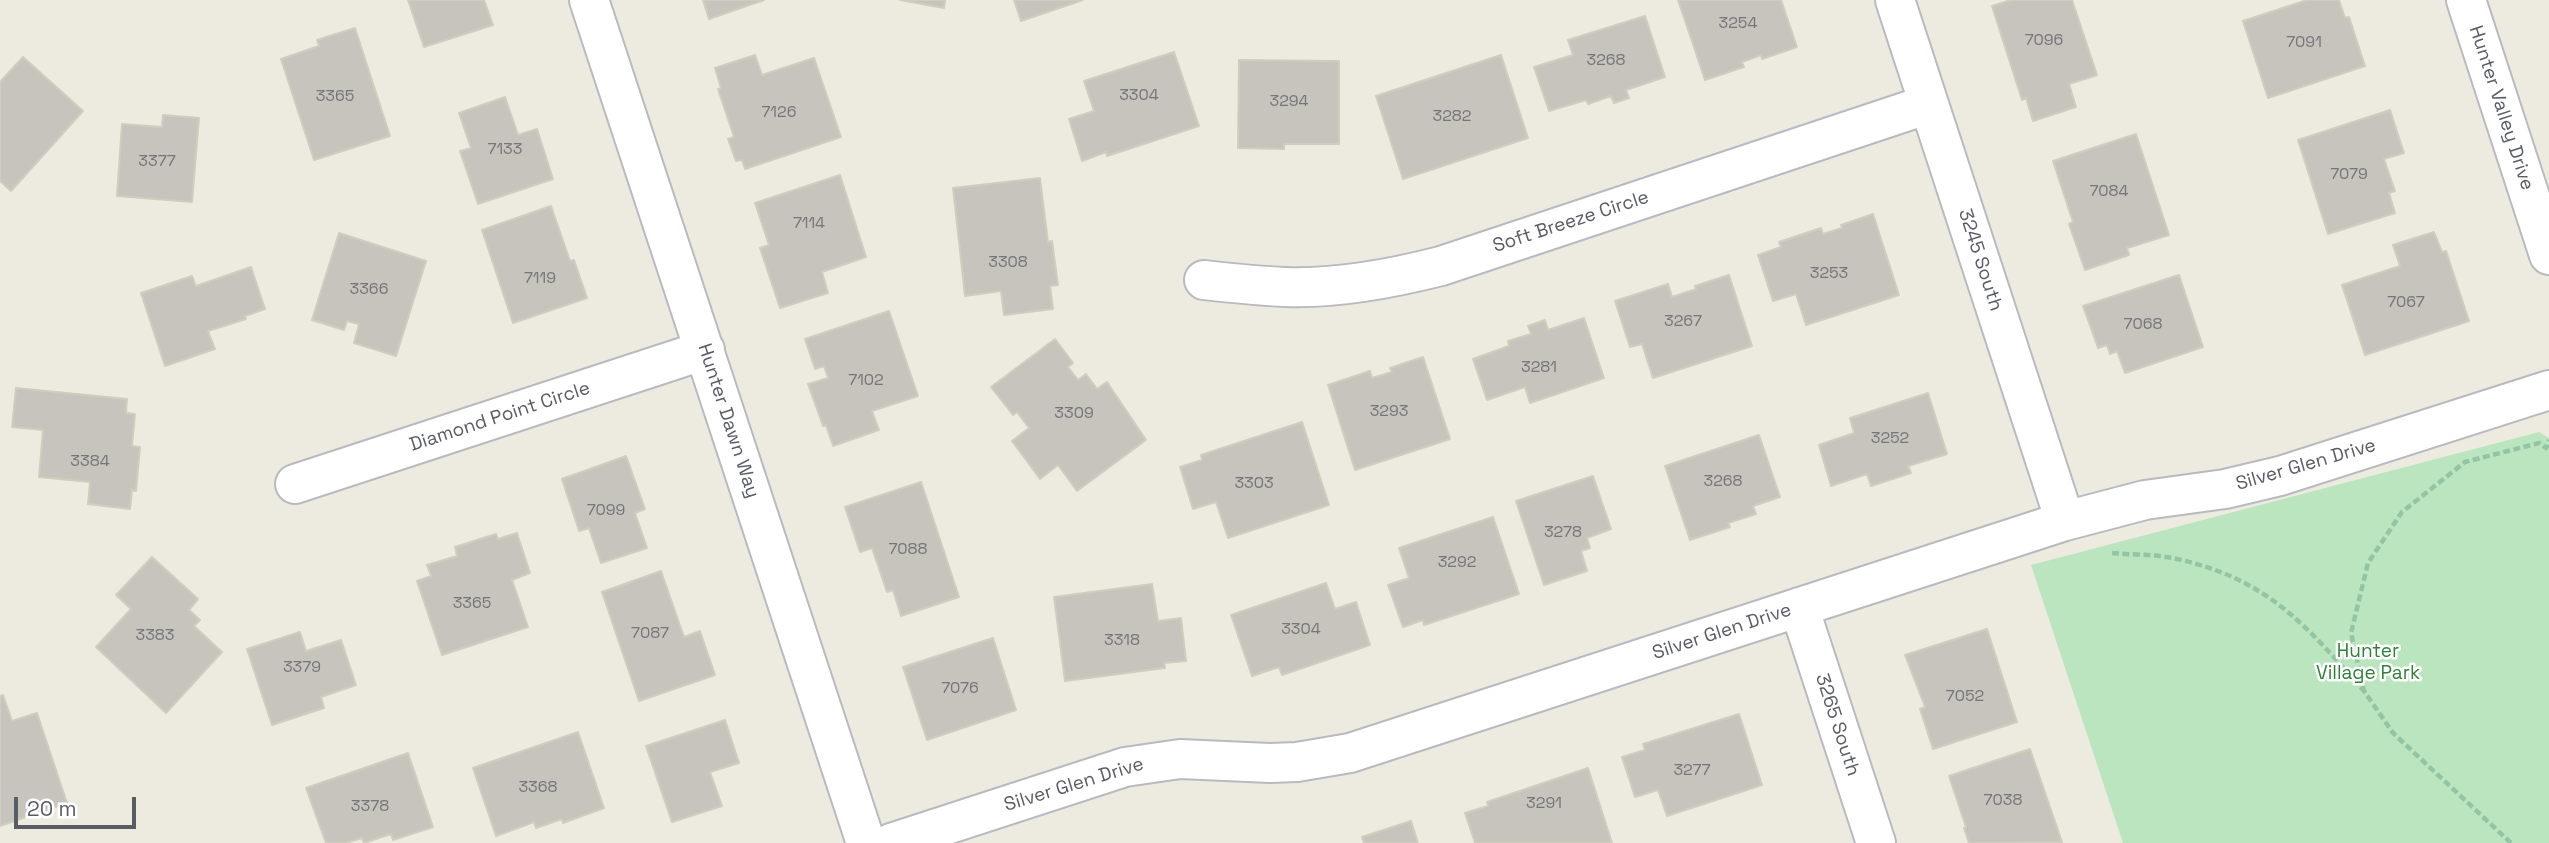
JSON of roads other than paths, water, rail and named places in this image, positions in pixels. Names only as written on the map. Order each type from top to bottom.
[{"type":"street","name":"Hunter Dawn Way","points":[[589,0],[866,843]]},
{"type":"street","name":"3245 South","points":[[1895,0],[2065,521]]},
{"type":"street","name":"Hunter Valley Drive","points":[[2466,0],[2549,255]]},
{"type":"street","name":"Soft Breeze Circle","points":[[1204,280],[1286,288],[1352,284],[1404,275],[1454,261],[1928,104]]},
{"type":"street","name":"Diamond Point Circle","points":[[295,484],[705,351]]},
{"type":"street","name":"Silver Glen Drive","points":[[891,843],[1125,767],[1181,759],[1270,763],[1350,753],[2065,521],[2145,500],[2225,489],[2280,476],[2549,390]]},
{"type":"street","name":"3265 South","points":[[1799,607],[1876,843]]},
{"type":"park label","name":"Hunter Village Park","points":[[2368,663]]}]
